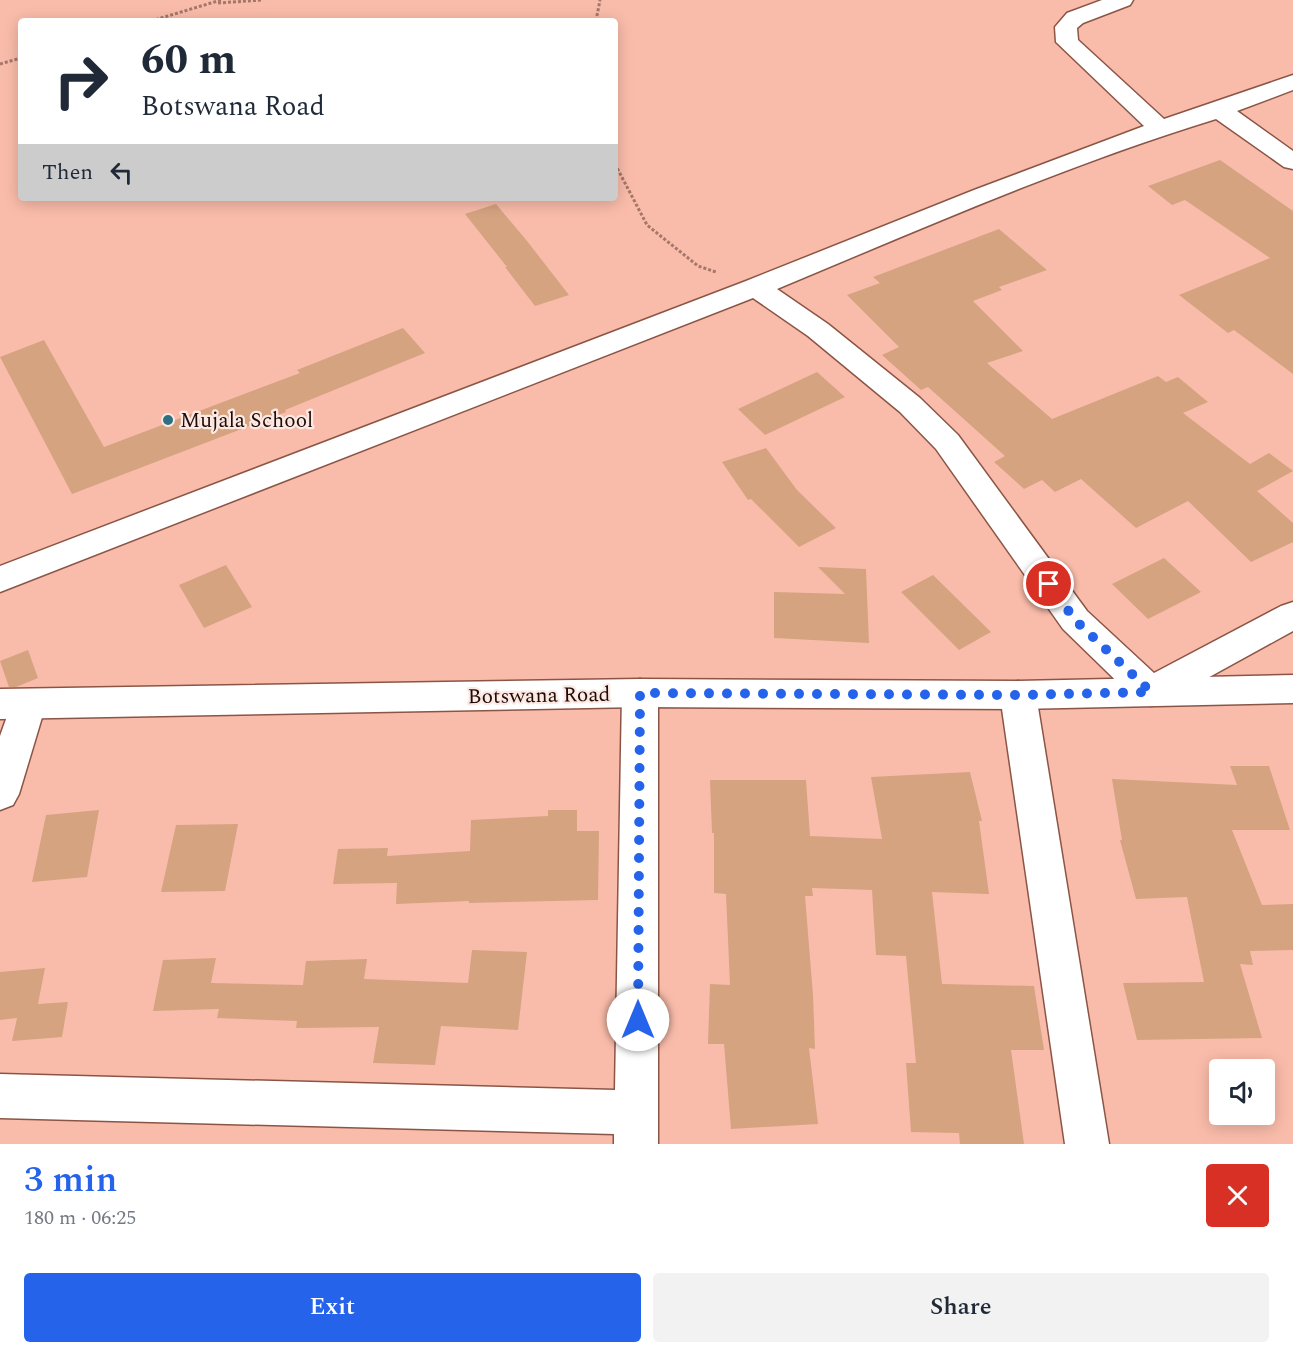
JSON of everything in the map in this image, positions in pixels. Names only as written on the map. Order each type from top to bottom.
[{"type":"street","points":[[1122,0],[1075,18],[1066,27],[1067,42],[1160,128]]},
{"type":"street","points":[[0,579],[756,287],[983,195],[1160,128],[1219,110],[1293,82]]},
{"type":"street","points":[[1219,110],[1293,162]]},
{"type":"street","points":[[756,287],[818,330],[855,360],[910,405],[947,442],[1075,620],[1151,692],[1293,615]]},
{"type":"street","name":"Botswana Road","points":[[14,704],[640,693],[1018,695],[1293,688]]},
{"type":"street","points":[[0,1096],[637,1129],[640,693]]},
{"type":"street","points":[[1018,695],[1087,1144]]},
{"type":"street","points":[[0,794],[14,704]]},
{"type":"path","points":[[161,18],[221,0]]},
{"type":"path","points":[[212,3],[262,0]]},
{"type":"path","points":[[597,18],[600,0]]},
{"type":"path","points":[[0,64],[18,59]]},
{"type":"path","points":[[618,170],[647,225],[698,266],[756,287]]},
{"type":"building","points":[[1220,160],[1293,211],[1293,374],[1234,330],[1228,333],[1179,295],[1270,258],[1185,200],[1172,205],[1148,186]]},
{"type":"building","points":[[496,204],[569,295],[535,306],[465,214]]},
{"type":"building","points":[[999,229],[1047,270],[999,287],[1002,290],[973,301],[1023,351],[987,363],[1052,419],[1158,376],[1166,382],[1178,377],[1208,402],[1183,413],[1250,464],[1269,453],[1293,471],[1257,491],[1293,523],[1293,542],[1251,562],[1188,501],[1136,528],[1081,479],[1055,492],[1042,480],[1024,489],[994,462],[1005,456],[928,387],[921,390],[882,355],[899,347],[847,295],[880,283],[873,277]]},
{"type":"building","points":[[403,328],[425,353],[285,410],[286,412],[72,494],[0,357],[44,340],[104,447],[300,373],[297,370]]},
{"type":"building","points":[[817,372],[845,397],[765,435],[738,409]]},
{"type":"building","points":[[766,448],[797,490],[836,528],[799,547],[751,499],[748,500],[722,462]]},
{"type":"building","points":[[1164,558],[1201,592],[1148,619],[1112,584]]},
{"type":"building","points":[[226,565],[252,607],[204,628],[179,585]]},
{"type":"building","points":[[818,567],[866,569],[869,643],[774,638],[774,592],[845,594]]},
{"type":"building","points":[[933,575],[991,632],[959,650],[901,592]]},
{"type":"building","points":[[28,650],[38,678],[16,687],[9,687],[0,661]]},
{"type":"building","points":[[1230,766],[1269,766],[1290,830],[1232,830],[1262,905],[1293,904],[1293,950],[1250,951],[1253,965],[1240,964],[1262,1038],[1137,1040],[1123,983],[1204,982],[1187,897],[1136,899],[1120,840],[1122,840],[1112,779],[1237,785]]},
{"type":"building","points":[[970,772],[982,821],[979,821],[989,894],[932,892],[942,984],[1034,986],[1044,1050],[1011,1050],[1024,1144],[960,1144],[959,1133],[911,1132],[906,1063],[916,1063],[906,956],[876,955],[872,890],[812,888],[813,896],[805,896],[815,1049],[809,1048],[818,1124],[731,1129],[724,1044],[708,1044],[710,984],[730,985],[726,894],[714,893],[714,833],[712,833],[710,780],[806,780],[810,836],[882,839],[871,777]]},
{"type":"building","points":[[99,810],[87,877],[32,882],[46,815]]},
{"type":"building","points":[[548,810],[577,810],[577,831],[599,831],[598,900],[396,904],[397,883],[333,884],[338,849],[388,848],[387,856],[470,851],[471,820],[548,816]]},
{"type":"building","points":[[238,824],[225,891],[161,892],[176,825]]},
{"type":"building","points":[[472,950],[527,952],[518,1030],[441,1026],[435,1065],[373,1063],[379,1027],[296,1028],[297,1021],[217,1018],[219,1009],[153,1011],[163,960],[216,958],[211,983],[303,985],[306,961],[367,959],[364,979],[468,983]]},
{"type":"building","points":[[45,968],[38,1004],[68,1002],[62,1037],[12,1041],[17,1018],[0,1020],[0,972]]},
{"type":"place","name":"Mujala School","points":[[168,420]]},
{"type":"route","points":[[638,1020],[640,693],[1018,695],[1151,692],[1075,620],[1049,584]]}]
